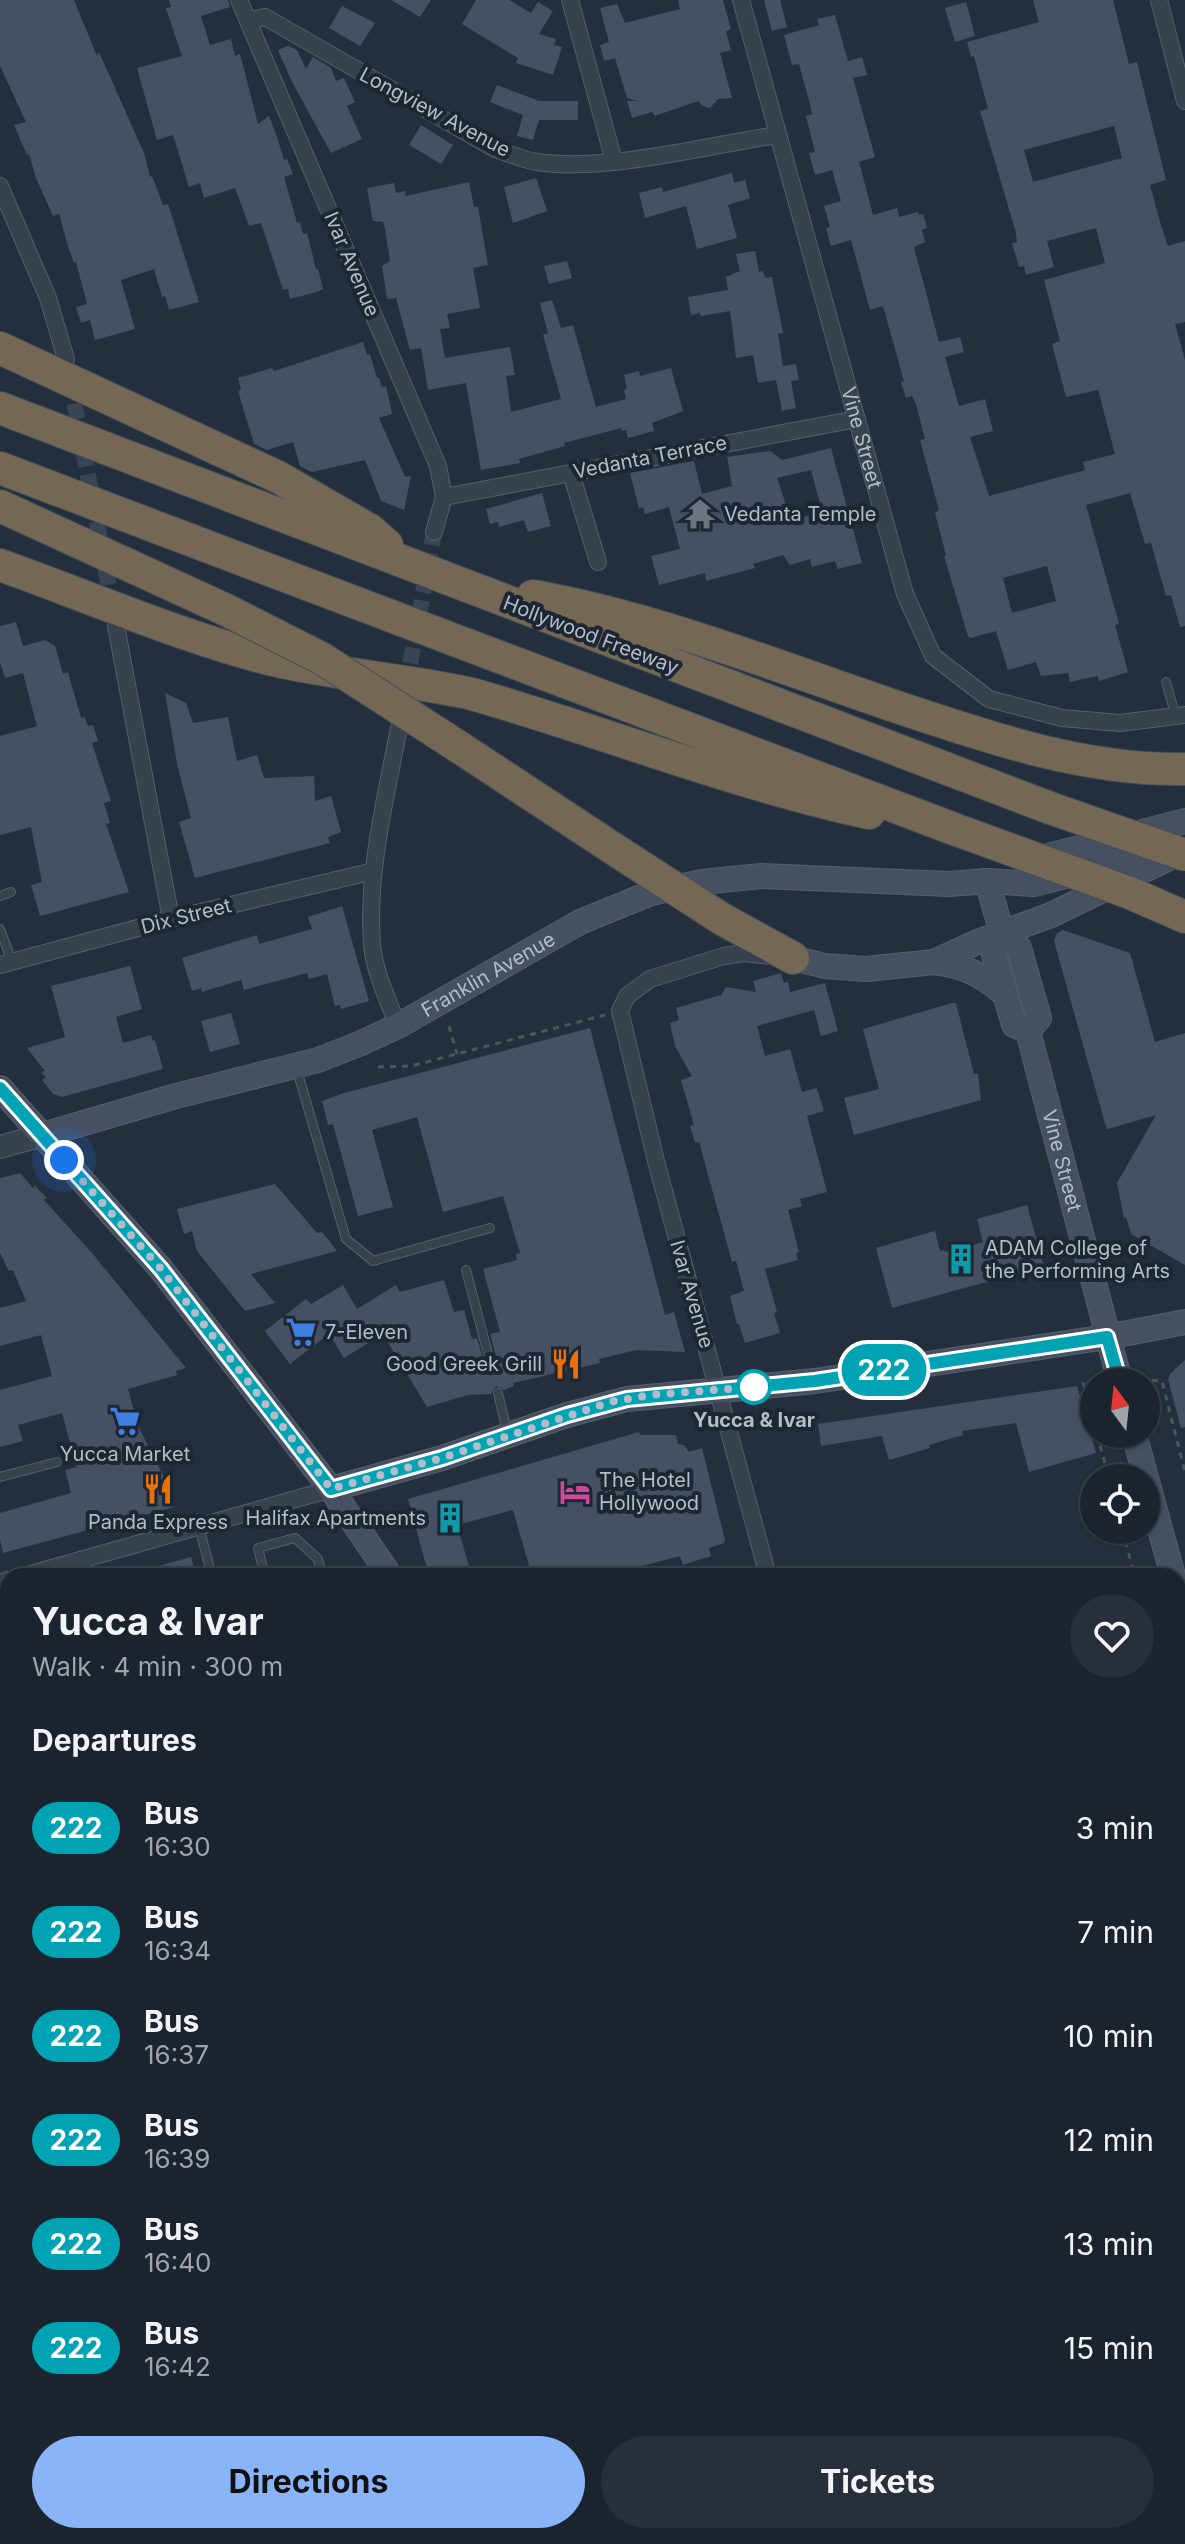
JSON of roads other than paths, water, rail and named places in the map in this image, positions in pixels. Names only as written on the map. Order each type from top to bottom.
[{"type":"highway","points":[[0,348],[278,477],[370,530],[414,567]]},
{"type":"highway","name":"Hollywood Freeway","points":[[0,408],[450,582],[1050,808],[1185,855]]},
{"type":"highway","points":[[0,468],[954,829],[1185,910]]},
{"type":"highway","points":[[0,506],[224,609],[321,658],[722,919],[793,958]]},
{"type":"highway","points":[[0,565],[243,652],[289,664],[427,684],[472,694],[811,801],[954,829]]},
{"type":"highway","points":[[450,582],[562,602],[656,626],[1005,742],[1092,761],[1185,769]]},
{"type":"highway","points":[[1130,893],[1185,917]]},
{"type":"main road","name":"Franklin Avenue","points":[[987,881],[1028,861],[1185,821]]},
{"type":"main road","name":"Franklin Avenue","points":[[43,1135],[295,1065],[359,1044],[398,1026],[580,922],[651,893],[702,882],[761,876],[949,884],[987,881],[1034,884],[1185,846]]},
{"type":"main road","name":"Franklin Avenue","points":[[793,958],[825,966],[866,969],[934,962],[1051,915],[1159,865],[1185,846]]},
{"type":"main road","name":"Vine Street","points":[[987,881],[1002,933],[1019,948],[1039,1018],[1028,1031]]},
{"type":"main road","name":"Vine Street","points":[[1002,933],[994,955],[1014,1025],[1028,1031]]},
{"type":"main road","points":[[934,962],[971,970],[1005,994]]},
{"type":"main road","name":"Vine Street","points":[[1028,1031],[1116,1368]]},
{"type":"main road","points":[[0,1088],[161,1269],[331,1489],[385,1568]]},
{"type":"main road","points":[[331,1489],[442,1458],[567,1415],[627,1399],[815,1381],[1107,1337],[1185,1322]]},
{"type":"main road","points":[[1138,1448],[1171,1568]]},
{"type":"street","name":"Ivar Avenue","points":[[239,0],[438,466],[444,497],[434,532]]},
{"type":"street","points":[[570,0],[614,161]]},
{"type":"street","name":"Vine Street","points":[[741,0],[905,594],[933,656],[989,699],[1062,718],[1120,723],[1181,717]]},
{"type":"street","points":[[1159,0],[1185,101]]},
{"type":"street","name":"Longview Avenue","points":[[248,21],[265,17],[495,149],[532,161],[560,164],[614,161],[777,135]]},
{"type":"street","points":[[0,186],[48,298],[66,359]]},
{"type":"street","name":"Vedanta Terrace","points":[[444,497],[857,419]]},
{"type":"street","points":[[571,473],[598,562]]},
{"type":"street","points":[[116,626],[171,919]]},
{"type":"street","points":[[398,1026],[371,945],[374,871],[405,696]]},
{"type":"street","name":"Dix Street","points":[[6,963],[171,919],[374,871]]},
{"type":"street","name":"Franklin Avenue","points":[[620,1011],[627,996],[650,979],[665,974],[744,953],[793,958]]},
{"type":"street","name":"Ivar Avenue","points":[[620,1011],[657,1165],[766,1568]]},
{"type":"street","name":"Franklin Avenue","points":[[0,1147],[43,1135]]},
{"type":"street","points":[[53,1568],[331,1489]]},
{"type":"lane","points":[[1166,682],[1181,717]]},
{"type":"lane","points":[[0,896],[11,892]]},
{"type":"lane","points":[[0,929],[6,963]]},
{"type":"lane","points":[[295,1065],[346,1239],[373,1261],[490,1228]]},
{"type":"lane","points":[[466,1270],[491,1365]]},
{"type":"lane","points":[[498,1393],[509,1435]]},
{"type":"lane","points":[[0,1477],[57,1462]]},
{"type":"lane","points":[[199,1527],[210,1568]]},
{"type":"lane","points":[[263,1568],[258,1548],[295,1538],[318,1559],[320,1568]]},
{"type":"tunnel","points":[[70,380],[113,608]]},
{"type":"tunnel","points":[[406,687],[434,532]]},
{"type":"place","name":"Vedanta Temple","points":[[700,514]]},
{"type":"place","name":"ADAM College of the Performing Arts","points":[[961,1259]]},
{"type":"place","name":"7-Eleven","points":[[301,1332]]},
{"type":"place","name":"Good Greek Grill","points":[[566,1364]]},
{"type":"place","name":"Yucca & Ivar","points":[[754,1387]]},
{"type":"place","name":"Yucca Market","points":[[125,1421]]},
{"type":"place","name":"Panda Express","points":[[158,1489]]},
{"type":"place","name":"The Hotel Hollywood","points":[[575,1492]]},
{"type":"place","name":"Halifax Apartments","points":[[450,1518]]}]
